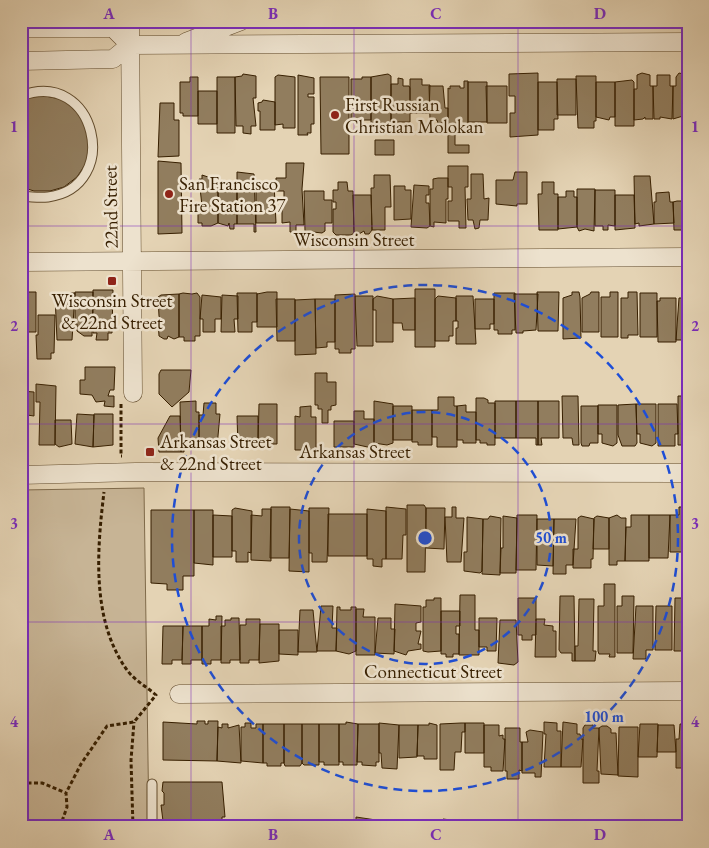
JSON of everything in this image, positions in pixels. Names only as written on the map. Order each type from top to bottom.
[{"type":"street","name":"22nd Street","points":[[130,21],[133,393]]},
{"type":"street","points":[[173,47],[241,21]]},
{"type":"street","points":[[21,28],[113,28],[130,45]]},
{"type":"street","points":[[21,61],[113,59],[130,45],[173,47],[688,42]]},
{"type":"street","name":"Wisconsin Street","points":[[21,262],[688,257]]},
{"type":"street","name":"Arkansas Street","points":[[21,475],[136,472],[688,473]]},
{"type":"street","name":"Connecticut Street","points":[[179,694],[688,691]]},
{"type":"lane","points":[[21,96],[31,92],[48,92],[67,98],[79,107],[88,120],[94,136],[94,153],[88,169],[78,182],[64,192],[48,197],[21,196]]},
{"type":"lane","points":[[152,784],[152,827]]},
{"type":"path","points":[[104,492],[99,549],[99,587],[107,624],[115,649],[128,672],[156,695],[134,722],[132,760],[133,827]]},
{"type":"path","points":[[60,827],[67,807],[66,792],[81,764],[107,726],[134,722]]},
{"type":"path","points":[[21,783],[42,783],[66,792]]},
{"type":"shaded area","points":[[144,488],[149,827],[21,827],[21,490]]},
{"type":"building","points":[[538,73],[538,135],[510,137],[510,113],[515,113],[515,96],[509,96],[509,74]]},
{"type":"building","points":[[642,73],[650,75],[650,86],[653,86],[653,119],[645,119],[645,117],[634,120],[634,89],[637,89],[637,75]]},
{"type":"building","points":[[679,73],[688,75],[688,119],[683,119],[683,116],[673,119],[673,86],[676,86],[676,77]]},
{"type":"building","points":[[243,74],[256,76],[256,98],[253,98],[256,126],[251,126],[251,134],[243,133],[243,126],[236,126],[235,77],[242,76]]},
{"type":"building","points":[[388,74],[391,76],[391,122],[388,122],[388,129],[375,129],[375,123],[371,123],[371,77]]},
{"type":"building","points":[[278,75],[295,77],[295,128],[283,128],[283,124],[275,125],[275,77]]},
{"type":"building","points":[[298,75],[314,78],[314,94],[308,94],[308,97],[314,97],[314,124],[311,124],[311,133],[307,133],[308,135],[298,135]]},
{"type":"building","points":[[657,75],[670,75],[670,86],[673,86],[672,119],[660,117],[660,119],[654,119],[653,86],[657,86]]},
{"type":"building","points":[[576,76],[596,76],[596,121],[594,121],[594,128],[578,128]]},
{"type":"building","points":[[190,77],[198,77],[198,116],[183,116],[183,113],[180,113],[180,82],[190,82]]},
{"type":"building","points":[[217,77],[235,77],[235,133],[217,133]]},
{"type":"building","name":"First Russian Christian Molokan","points":[[320,77],[349,77],[349,154],[321,154]]},
{"type":"building","points":[[362,77],[371,77],[371,120],[351,120],[351,79],[362,79]]},
{"type":"building","points":[[398,78],[403,79],[403,86],[409,86],[410,88],[410,122],[391,122],[391,84],[398,84]]},
{"type":"building","points":[[410,79],[422,79],[422,85],[430,85],[429,113],[410,113]]},
{"type":"building","points":[[557,79],[576,79],[576,115],[557,115]]},
{"type":"building","points":[[632,80],[634,82],[634,126],[615,126],[615,82]]},
{"type":"building","points":[[464,81],[468,81],[468,129],[455,129],[455,145],[469,145],[469,153],[448,153],[448,88],[450,89],[450,86],[460,86],[460,88],[464,88]]},
{"type":"building","points":[[468,82],[487,82],[487,122],[468,122]]},
{"type":"building","points":[[538,82],[557,82],[558,119],[554,119],[554,130],[538,130]]},
{"type":"building","points":[[596,82],[615,82],[615,117],[610,117],[609,120],[596,117]]},
{"type":"building","points":[[429,86],[443,86],[445,108],[448,108],[448,123],[438,123],[437,120],[430,120]]},
{"type":"building","points":[[486,86],[507,86],[507,123],[487,123]]},
{"type":"building","points":[[198,91],[217,91],[217,124],[198,124]]},
{"type":"building","points":[[45,96],[61,99],[75,109],[84,121],[90,150],[85,165],[77,177],[64,187],[50,191],[34,191],[21,187],[21,101],[29,97]]},
{"type":"building","points":[[263,100],[275,102],[275,130],[260,130],[258,103]]},
{"type":"building","points":[[160,103],[174,103],[174,120],[179,120],[179,156],[158,157]]},
{"type":"building","points":[[375,140],[394,140],[394,155],[375,155]]},
{"type":"building","name":"San Francisco Fire Station 37","points":[[158,161],[181,163],[182,233],[158,234]]},
{"type":"building","points":[[286,163],[304,163],[302,189],[304,225],[296,225],[296,232],[290,232],[290,222],[282,223],[282,198],[284,198],[284,191],[276,191],[276,178],[286,178]]},
{"type":"building","points":[[448,166],[468,166],[468,187],[465,187],[466,228],[459,228],[459,221],[448,221],[448,201],[452,201],[452,187],[448,187]]},
{"type":"building","points":[[237,172],[254,174],[256,232],[254,232],[254,224],[237,224]]},
{"type":"building","points":[[515,172],[527,172],[527,204],[517,204],[517,206],[496,204],[496,180],[513,180]]},
{"type":"building","points":[[471,174],[483,174],[484,199],[489,198],[488,220],[480,220],[479,228],[475,229],[473,220],[468,220],[467,199],[471,199]]},
{"type":"building","points":[[202,175],[214,179],[218,186],[218,223],[211,226],[202,226],[202,223],[198,223],[198,206],[202,206],[199,179],[202,179]]},
{"type":"building","points":[[374,175],[390,175],[391,207],[385,207],[385,230],[372,230],[371,188],[374,188]]},
{"type":"building","points":[[634,176],[650,176],[654,224],[639,226],[639,223],[635,224]]},
{"type":"building","points":[[448,178],[448,199],[446,199],[446,223],[434,222],[434,227],[430,226],[430,189],[433,189],[433,179]]},
{"type":"building","points":[[338,182],[347,182],[348,191],[353,191],[354,233],[351,235],[336,235],[333,232],[333,209],[336,209],[336,202],[333,202],[333,190],[338,190]]},
{"type":"building","points":[[542,182],[554,182],[554,194],[558,194],[558,230],[539,230],[538,194],[542,194]]},
{"type":"building","points":[[218,183],[237,183],[237,224],[234,224],[234,229],[230,229],[229,223],[228,226],[218,223]]},
{"type":"building","points":[[259,183],[274,183],[276,223],[256,223],[256,191],[259,191]]},
{"type":"building","points":[[414,185],[429,186],[429,195],[426,195],[426,203],[429,203],[430,226],[427,228],[411,227]]},
{"type":"building","points":[[394,186],[405,186],[405,190],[411,190],[411,219],[394,220]]},
{"type":"building","points":[[577,189],[595,189],[594,231],[585,229],[579,231],[577,227]]},
{"type":"building","points":[[595,190],[615,190],[615,226],[608,225],[608,230],[603,230],[603,226],[595,226]]},
{"type":"building","points":[[304,191],[324,191],[324,200],[332,200],[332,223],[325,223],[325,231],[322,233],[305,231]]},
{"type":"building","points":[[566,191],[574,191],[574,197],[577,197],[577,227],[558,229],[558,197],[566,197]]},
{"type":"building","points":[[669,192],[670,202],[673,202],[674,223],[654,224],[656,193]]},
{"type":"building","points":[[353,195],[371,195],[372,230],[369,234],[365,234],[364,231],[359,234],[354,233]]},
{"type":"building","points":[[615,195],[634,195],[635,228],[615,230]]},
{"type":"building","points":[[688,201],[688,228],[683,228],[683,230],[674,230],[673,202]]},
{"type":"building","points":[[415,289],[435,289],[435,347],[415,347]]},
{"type":"building","points":[[93,290],[113,290],[112,333],[108,333],[108,340],[96,340],[97,333],[93,333]]},
{"type":"building","points":[[21,292],[36,292],[36,332],[22,332]]},
{"type":"building","points":[[75,292],[93,292],[92,336],[84,336],[77,331],[77,324],[75,324]]},
{"type":"building","points":[[277,292],[277,327],[257,327],[257,294]]},
{"type":"building","points":[[537,292],[559,292],[558,331],[538,331]]},
{"type":"building","points":[[572,292],[579,292],[580,297],[581,338],[563,339],[563,298],[572,295]]},
{"type":"building","points":[[591,292],[599,292],[599,332],[582,332],[582,298]]},
{"type":"building","points":[[610,292],[618,292],[618,337],[601,337],[601,297],[610,297]]},
{"type":"building","points":[[628,292],[637,292],[638,335],[628,335],[628,338],[621,338],[621,298],[628,298]]},
{"type":"building","points":[[60,293],[75,293],[72,340],[57,340],[55,295],[60,295]]},
{"type":"building","points":[[197,293],[200,297],[200,336],[195,336],[195,341],[184,341],[184,337],[179,337],[179,294]]},
{"type":"building","points":[[237,293],[257,293],[257,322],[252,322],[252,332],[238,332]]},
{"type":"building","points":[[494,293],[515,293],[515,330],[512,330],[512,334],[498,334],[498,330],[494,330]]},
{"type":"building","points":[[640,293],[657,293],[657,337],[640,337]]},
{"type":"building","points":[[179,294],[179,337],[174,339],[168,336],[167,339],[164,339],[159,336],[158,321],[161,321],[158,297],[161,295]]},
{"type":"building","points":[[355,294],[355,349],[351,349],[351,353],[339,353],[339,349],[335,349],[335,295]]},
{"type":"building","points":[[514,294],[538,294],[536,330],[516,333]]},
{"type":"building","points":[[202,295],[221,297],[221,319],[215,319],[215,332],[203,332],[203,319],[200,319]]},
{"type":"building","points":[[222,295],[238,296],[238,319],[234,319],[235,332],[221,332]]},
{"type":"building","points":[[355,296],[373,296],[373,346],[357,346]]},
{"type":"building","points":[[377,296],[393,299],[393,342],[376,342],[376,310],[373,310],[373,299]]},
{"type":"building","points":[[438,296],[456,298],[456,321],[453,321],[453,336],[449,336],[449,341],[435,341],[435,299]]},
{"type":"building","points":[[456,296],[473,296],[476,344],[456,344],[458,321],[456,321]]},
{"type":"building","points":[[415,298],[415,330],[403,330],[402,323],[393,323],[393,299]]},
{"type":"building","points":[[660,298],[676,298],[676,342],[658,342],[657,301],[660,301]]},
{"type":"building","points":[[679,298],[688,298],[688,340],[676,340]]},
{"type":"building","points":[[276,299],[295,299],[295,341],[277,341]]},
{"type":"building","points":[[315,299],[316,354],[295,355],[295,300]]},
{"type":"building","points":[[315,299],[335,299],[335,342],[327,342],[327,347],[316,348]]},
{"type":"building","points":[[475,299],[494,299],[494,324],[490,324],[490,329],[475,329]]},
{"type":"building","points":[[38,315],[55,315],[54,353],[51,353],[51,359],[37,359],[36,335],[38,335]]},
{"type":"building","points":[[85,367],[115,367],[114,390],[110,390],[108,396],[114,396],[114,407],[104,406],[105,401],[96,402],[92,395],[80,394],[80,380],[85,380]]},
{"type":"building","points":[[161,370],[191,370],[189,392],[172,407],[159,394],[159,374]]},
{"type":"building","points":[[315,373],[327,373],[327,382],[336,382],[336,405],[331,406],[331,410],[328,410],[328,423],[322,423],[322,409],[318,409],[318,405],[315,405]]},
{"type":"building","points":[[36,384],[56,386],[55,445],[39,445],[40,402],[36,402]]},
{"type":"building","points":[[21,391],[34,392],[34,416],[27,415],[27,419],[21,419]]},
{"type":"building","points":[[562,396],[578,396],[579,445],[573,445],[572,438],[563,438]]},
{"type":"building","points":[[678,396],[688,396],[688,445],[678,445]]},
{"type":"building","points":[[438,397],[454,397],[454,406],[457,406],[457,447],[437,447],[437,437],[432,437],[432,410],[438,410]]},
{"type":"building","points":[[476,398],[484,398],[488,400],[488,403],[495,403],[495,445],[487,445],[487,443],[480,443],[480,440],[476,440]]},
{"type":"building","points":[[196,401],[196,412],[199,412],[199,447],[184,448],[184,452],[181,452],[180,402]]},
{"type":"building","points":[[374,401],[393,404],[393,443],[387,445],[374,443]]},
{"type":"building","points":[[495,401],[516,401],[516,438],[495,438]]},
{"type":"building","points":[[516,401],[538,401],[538,445],[536,445],[536,438],[516,438]]},
{"type":"building","points":[[538,401],[559,401],[559,438],[541,438],[542,445],[538,445]]},
{"type":"building","points":[[204,403],[216,403],[216,414],[220,414],[217,447],[199,447],[199,415],[203,415]]},
{"type":"building","points":[[259,404],[277,404],[277,444],[258,444]]},
{"type":"building","points":[[636,404],[637,443],[635,446],[622,446],[618,435],[618,405]]},
{"type":"building","points":[[636,404],[656,404],[656,443],[652,446],[640,443],[640,434],[637,434]]},
{"type":"building","points":[[658,404],[677,404],[678,434],[675,434],[675,446],[658,446]]},
{"type":"building","points":[[466,405],[466,412],[476,412],[476,443],[463,443],[463,440],[457,440],[457,406]]},
{"type":"building","points":[[598,405],[617,405],[617,443],[613,446],[602,443],[602,434],[598,434]]},
{"type":"building","points":[[311,406],[311,417],[316,417],[316,450],[295,450],[295,416],[300,417],[300,407]]},
{"type":"building","points":[[393,406],[412,406],[412,440],[393,440]]},
{"type":"building","points":[[581,406],[598,406],[598,443],[590,443],[589,446],[582,446],[581,443]]},
{"type":"building","points":[[412,410],[432,410],[432,445],[418,445],[418,442],[412,442]]},
{"type":"building","points":[[354,411],[364,411],[364,419],[374,419],[374,445],[372,448],[354,444]]},
{"type":"building","points":[[77,414],[94,415],[93,447],[75,444]]},
{"type":"building","points":[[94,414],[113,414],[113,445],[93,447]]},
{"type":"building","points":[[170,416],[180,416],[181,452],[159,452],[158,438]]},
{"type":"building","points":[[237,416],[258,416],[258,448],[238,448]]},
{"type":"building","points":[[55,420],[71,420],[72,444],[59,447],[55,444]]},
{"type":"building","points":[[334,421],[354,421],[354,447],[334,447]]},
{"type":"building","points":[[407,505],[424,505],[426,508],[425,572],[407,572]]},
{"type":"building","points":[[271,507],[290,507],[289,558],[270,558]]},
{"type":"building","points":[[386,507],[406,509],[406,535],[403,535],[402,559],[386,559]]},
{"type":"building","points":[[452,507],[456,507],[456,518],[464,518],[461,562],[447,562],[445,517],[452,517]]},
{"type":"building","points":[[679,507],[686,507],[688,515],[688,552],[670,552],[670,515],[679,515]]},
{"type":"building","points":[[235,508],[252,511],[251,553],[248,552],[248,562],[236,562],[236,551],[232,551],[232,510]]},
{"type":"building","points":[[309,508],[329,508],[327,562],[312,562],[312,553],[309,553]]},
{"type":"building","points":[[426,508],[445,508],[444,549],[426,548]]},
{"type":"building","points":[[262,509],[271,509],[271,561],[251,560],[251,515],[262,516]]},
{"type":"building","points":[[290,509],[309,511],[309,572],[289,571]]},
{"type":"building","points":[[367,509],[386,511],[386,559],[382,559],[382,567],[373,566],[373,559],[367,559]]},
{"type":"building","points":[[151,510],[194,510],[194,576],[183,576],[183,590],[167,590],[167,584],[151,583]]},
{"type":"building","points":[[194,510],[213,510],[213,565],[194,563]]},
{"type":"building","points":[[328,514],[367,514],[367,556],[328,556]]},
{"type":"building","points":[[213,515],[232,516],[232,557],[213,557]]},
{"type":"building","points":[[517,515],[537,515],[536,570],[516,570]]},
{"type":"building","points":[[617,515],[621,518],[626,518],[625,561],[617,561],[617,565],[609,565],[609,518]]},
{"type":"building","points":[[631,515],[649,515],[649,561],[625,561],[626,527],[631,527]]},
{"type":"building","points":[[649,515],[670,515],[668,558],[649,558]]},
{"type":"building","points":[[490,516],[501,518],[500,575],[482,574],[483,519],[488,519]]},
{"type":"building","points":[[503,516],[517,518],[516,573],[500,573],[501,548],[503,548]]},
{"type":"building","points":[[581,516],[594,519],[591,568],[573,568],[573,549],[578,549],[578,518]]},
{"type":"building","points":[[597,516],[609,518],[609,549],[593,549],[594,518]]},
{"type":"building","points":[[467,517],[483,519],[482,571],[480,573],[464,571],[464,552],[467,552]]},
{"type":"building","points":[[537,519],[554,519],[553,566],[537,565]]},
{"type":"building","points":[[554,519],[576,519],[573,565],[566,565],[566,574],[553,574]]},
{"type":"building","points":[[604,584],[615,584],[615,657],[609,657],[610,654],[599,654],[598,651],[598,606],[604,606]]},
{"type":"building","points":[[460,595],[475,595],[475,630],[479,630],[479,655],[459,655]]},
{"type":"building","points":[[560,596],[574,596],[575,661],[572,661],[572,653],[561,653],[559,650]]},
{"type":"building","points":[[622,596],[634,596],[633,653],[617,653],[617,606],[622,606]]},
{"type":"building","points":[[434,598],[441,598],[441,651],[428,652],[423,651],[423,607],[426,607],[426,600],[434,600]]},
{"type":"building","points":[[518,598],[536,598],[536,635],[532,635],[532,640],[522,640],[522,635],[518,635]]},
{"type":"building","points":[[675,598],[688,598],[688,651],[674,651]]},
{"type":"building","points":[[579,599],[594,599],[593,651],[596,651],[595,661],[575,661],[575,646],[578,646]]},
{"type":"building","points":[[395,604],[421,606],[421,622],[416,623],[416,631],[421,631],[418,644],[421,644],[421,649],[408,651],[406,655],[394,651]]},
{"type":"building","points":[[321,606],[333,606],[332,628],[337,628],[336,651],[317,651]]},
{"type":"building","points":[[636,606],[653,606],[653,650],[646,650],[646,659],[633,659]]},
{"type":"building","points":[[656,606],[672,606],[672,650],[655,650]]},
{"type":"building","points":[[337,607],[340,607],[340,610],[351,610],[351,607],[356,607],[356,651],[349,654],[336,651]]},
{"type":"building","points":[[356,609],[364,609],[363,617],[375,617],[375,655],[356,655]]},
{"type":"building","points":[[300,610],[313,610],[317,652],[298,652]]},
{"type":"building","points":[[441,611],[460,611],[460,626],[456,626],[456,634],[459,634],[459,654],[453,654],[453,657],[446,657],[446,654],[441,654]]},
{"type":"building","points":[[216,616],[222,616],[221,660],[211,660],[211,664],[202,664],[202,626],[209,626],[209,619],[216,620]]},
{"type":"building","points":[[231,618],[239,618],[240,660],[230,660],[230,663],[221,663],[221,626],[225,626],[225,620],[231,620]]},
{"type":"building","points":[[378,618],[391,618],[391,629],[395,629],[394,654],[375,653]]},
{"type":"building","points":[[479,618],[497,618],[496,651],[487,651],[487,647],[479,647]]},
{"type":"building","points":[[246,619],[260,619],[259,660],[249,660],[249,663],[240,663],[240,625],[246,625]]},
{"type":"building","points":[[536,619],[545,619],[544,625],[553,626],[553,631],[556,631],[556,657],[535,657]]},
{"type":"building","points":[[500,620],[516,620],[518,662],[514,665],[498,663]]},
{"type":"building","points":[[260,624],[279,624],[279,661],[259,663]]},
{"type":"building","points":[[163,626],[183,626],[182,660],[172,660],[172,664],[162,664]]},
{"type":"building","points":[[183,626],[202,626],[202,660],[191,660],[191,664],[182,664]]},
{"type":"building","points":[[279,630],[298,630],[298,655],[279,654]]},
{"type":"building","points":[[197,721],[205,721],[205,724],[208,724],[208,721],[218,721],[217,761],[163,760],[163,722],[197,724]]},
{"type":"building","points":[[346,722],[358,724],[357,765],[343,765],[343,762],[339,762],[339,724],[346,724]]},
{"type":"building","points":[[544,722],[557,723],[557,731],[561,731],[561,767],[544,767],[546,734],[544,734]]},
{"type":"building","points":[[563,722],[577,724],[577,734],[580,734],[581,739],[583,739],[581,767],[561,767]]},
{"type":"building","points":[[245,723],[251,723],[251,728],[256,728],[256,724],[263,724],[263,763],[241,761],[241,727],[245,727]]},
{"type":"building","points":[[379,723],[399,725],[397,769],[382,768],[381,753],[379,753]]},
{"type":"building","points":[[429,723],[437,725],[437,759],[424,759],[424,756],[417,756],[418,725],[429,725]]},
{"type":"building","points":[[465,723],[465,732],[462,732],[461,752],[455,752],[454,770],[440,770],[440,724]]},
{"type":"building","points":[[465,723],[484,723],[484,753],[465,753]]},
{"type":"building","points":[[222,724],[228,724],[228,728],[239,725],[241,763],[217,761],[218,727],[222,728]]},
{"type":"building","points":[[263,724],[284,724],[284,763],[281,763],[281,766],[267,766],[267,763],[263,763]]},
{"type":"building","points":[[284,724],[302,724],[302,763],[300,766],[285,766]]},
{"type":"building","points":[[302,724],[319,724],[319,765],[304,765],[302,763]]},
{"type":"building","points":[[319,724],[339,724],[339,765],[324,765],[324,762],[319,762]]},
{"type":"building","points":[[358,724],[379,724],[379,762],[376,762],[376,766],[362,765],[362,762],[357,762]]},
{"type":"building","points":[[640,724],[658,724],[657,757],[638,757]]},
{"type":"building","points":[[680,724],[688,724],[688,768],[676,768],[676,739],[679,739]]},
{"type":"building","points":[[399,725],[418,725],[417,757],[399,758]]},
{"type":"building","points":[[484,725],[499,725],[499,736],[503,735],[503,739],[505,739],[503,771],[491,771],[491,767],[484,767]]},
{"type":"building","points":[[585,725],[593,725],[593,728],[599,728],[597,771],[599,771],[599,783],[583,783],[583,728]]},
{"type":"building","points":[[658,725],[674,725],[676,752],[657,752]]},
{"type":"building","points":[[607,726],[611,729],[611,733],[616,733],[618,775],[601,774],[599,728]]},
{"type":"building","points":[[619,727],[638,727],[638,777],[618,776]]},
{"type":"building","points":[[505,728],[520,728],[522,771],[519,770],[519,779],[507,779],[507,771],[505,771]]},
{"type":"building","points":[[530,730],[543,732],[541,777],[535,777],[535,773],[522,773],[522,742],[528,742],[526,732]]},
{"type":"building","points":[[163,782],[222,782],[225,817],[222,817],[222,821],[163,821],[161,805],[164,805]]},
{"type":"building","points":[[356,817],[376,820],[378,827],[356,827]]},
{"type":"building","points":[[443,819],[466,822],[466,827],[443,827]]},
{"type":"building","points":[[513,820],[533,821],[533,827],[509,827],[509,823],[513,823]]},
{"type":"building","points":[[551,820],[562,821],[562,827],[533,827],[533,823],[551,823]]},
{"type":"building","points":[[571,820],[571,823],[590,823],[590,827],[562,827],[562,821]]},
{"type":"building","points":[[474,821],[485,821],[485,827],[466,827],[466,824],[474,824]]},
{"type":"building","points":[[485,821],[509,823],[509,827],[485,827]]},
{"type":"building","points":[[590,821],[614,821],[614,827],[590,827]]},
{"type":"building","points":[[614,821],[619,821],[619,824],[633,824],[633,827],[614,827]]},
{"type":"place","name":"First Russian Christian Molokan","points":[[335,115]]},
{"type":"place","name":"San Francisco Fire Station 37","points":[[169,194]]},
{"type":"place","name":"Wisconsin Street & 22nd Street","points":[[112,281]]},
{"type":"place","name":"Arkansas Street & 22nd Street","points":[[150,452]]}]
